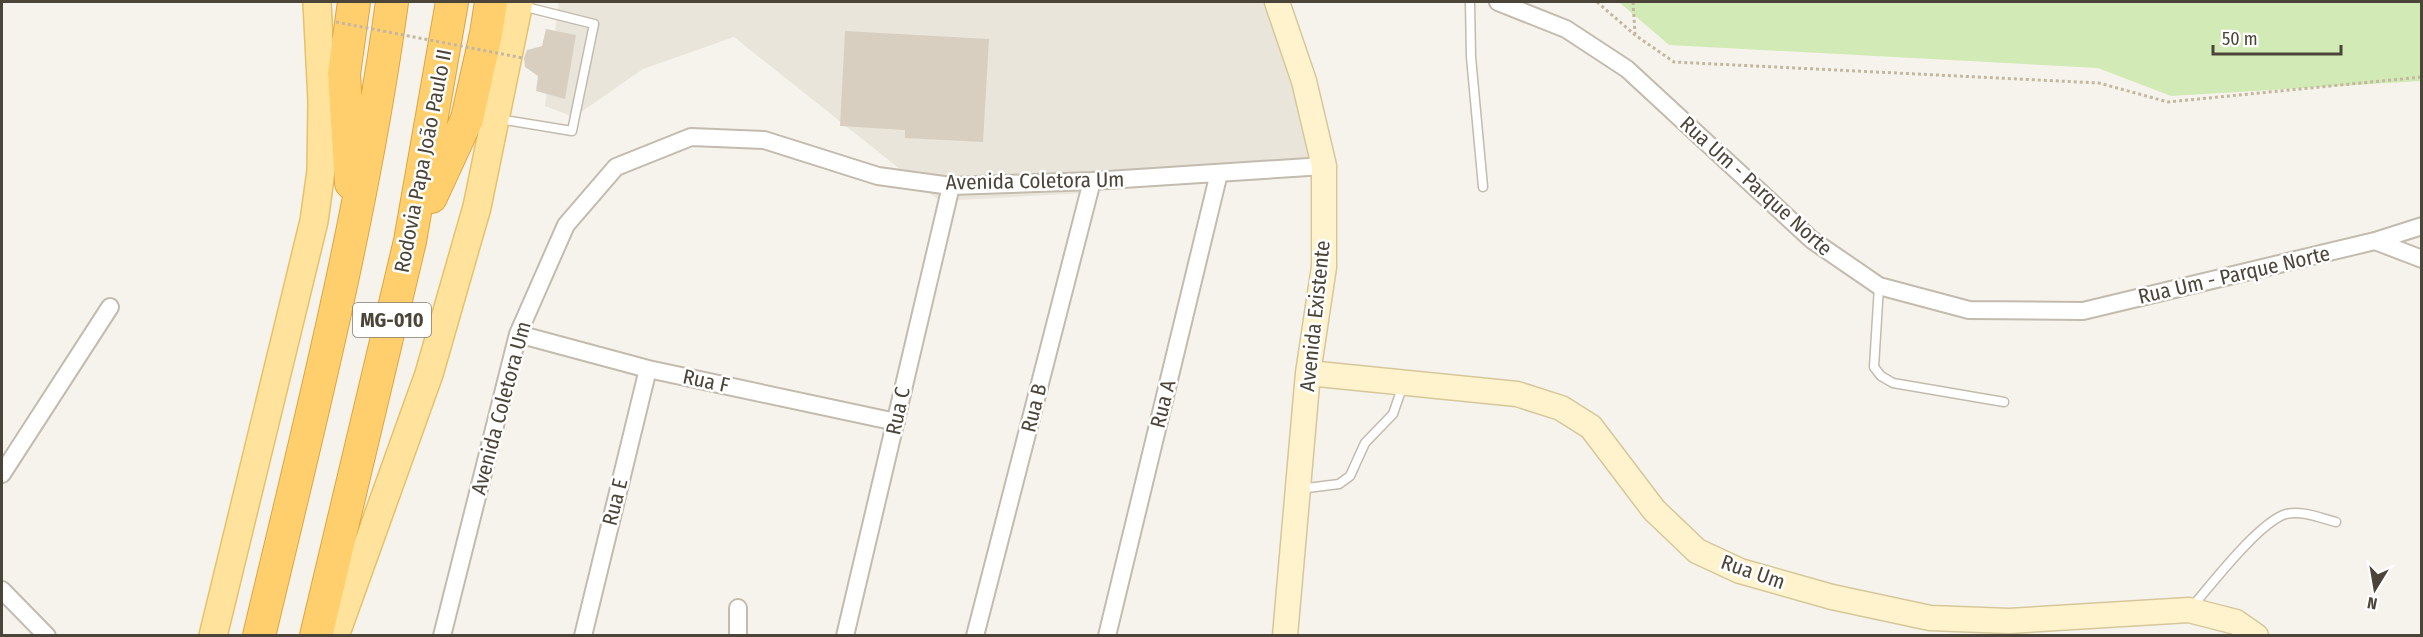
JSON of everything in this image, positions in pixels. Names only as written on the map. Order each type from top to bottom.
[{"type":"highway","name":"MG-010","points":[[259,636],[353,225],[380,91],[392,2]]},
{"type":"highway","name":"Rodovia Papa João Paulo II","points":[[316,636],[410,241],[452,2]]},
{"type":"highway","points":[[410,241],[467,118],[486,34],[510,3]]},
{"type":"highway","points":[[345,12],[344,74],[353,225]]},
{"type":"main road","points":[[213,636],[314,221],[321,171],[322,101],[317,2]]},
{"type":"main road","points":[[334,636],[429,374],[477,207],[496,119],[510,3]]},
{"type":"street","name":"Avenida Existente","points":[[1277,2],[1304,81],[1324,166],[1324,267],[1308,373],[1285,636]]},
{"type":"street","name":"Rua Um - Parque Norte","points":[[1498,2],[1566,29],[1627,69],[1812,240],[1879,286],[1969,310],[2083,311],[2374,242],[2421,226]]},
{"type":"street","name":"Avenida Coletora Um","points":[[442,636],[518,334],[566,225],[616,167],[691,137],[764,140],[878,176],[951,186],[1092,181],[1324,166]]},
{"type":"street","name":"Rua A","points":[[1107,636],[1219,173]]},
{"type":"street","name":"Rua B","points":[[975,636],[1092,181]]},
{"type":"street","name":"Rua C","points":[[845,636],[896,422],[914,333],[951,186]]},
{"type":"street","points":[[2374,242],[2421,259]]},
{"type":"street","points":[[2,474],[110,307]]},
{"type":"street","name":"Rua F","points":[[518,334],[648,369],[896,422]]},
{"type":"street","name":"Rua E","points":[[583,636],[648,369]]},
{"type":"street","name":"Rua Um","points":[[1308,373],[1517,394],[1561,408],[1591,427],[1654,510],[1697,551],[1740,571],[1832,597],[1930,618],[1981,624],[2189,610],[2236,622],[2256,636]]},
{"type":"street","points":[[2,590],[47,636]]},
{"type":"street","points":[[738,608],[738,636]]},
{"type":"lane","points":[[1470,2],[1471,57],[1483,187]]},
{"type":"lane","points":[[496,119],[572,131],[594,24],[510,3]]},
{"type":"lane","points":[[1879,286],[1874,367],[1881,375],[1893,383],[2004,402]]},
{"type":"lane","points":[[1298,489],[1339,484],[1350,476],[1365,443],[1393,414],[1404,382]]},
{"type":"lane","points":[[2189,610],[2266,525],[2286,514],[2302,513],[2336,522]]},
{"type":"path","points":[[1597,2],[1635,35],[1674,62],[2099,83],[2168,102],[2421,77]]},
{"type":"path","points":[[1633,2],[1635,35]]},
{"type":"path","points":[[345,12],[524,58]]},
{"type":"shaded area","points":[[559,2],[1278,2],[1317,157],[1084,193],[940,201],[734,37],[643,69],[574,117],[545,106]]},
{"type":"green space","points":[[1619,2],[2421,2],[2421,81],[2171,96],[2098,68],[1669,45]]},
{"type":"building","points":[[546,29],[576,35],[565,99],[536,91],[538,76],[525,67],[524,58],[527,50],[542,46]]},
{"type":"building","points":[[845,31],[989,39],[983,142],[905,138],[905,130],[840,126]]}]
